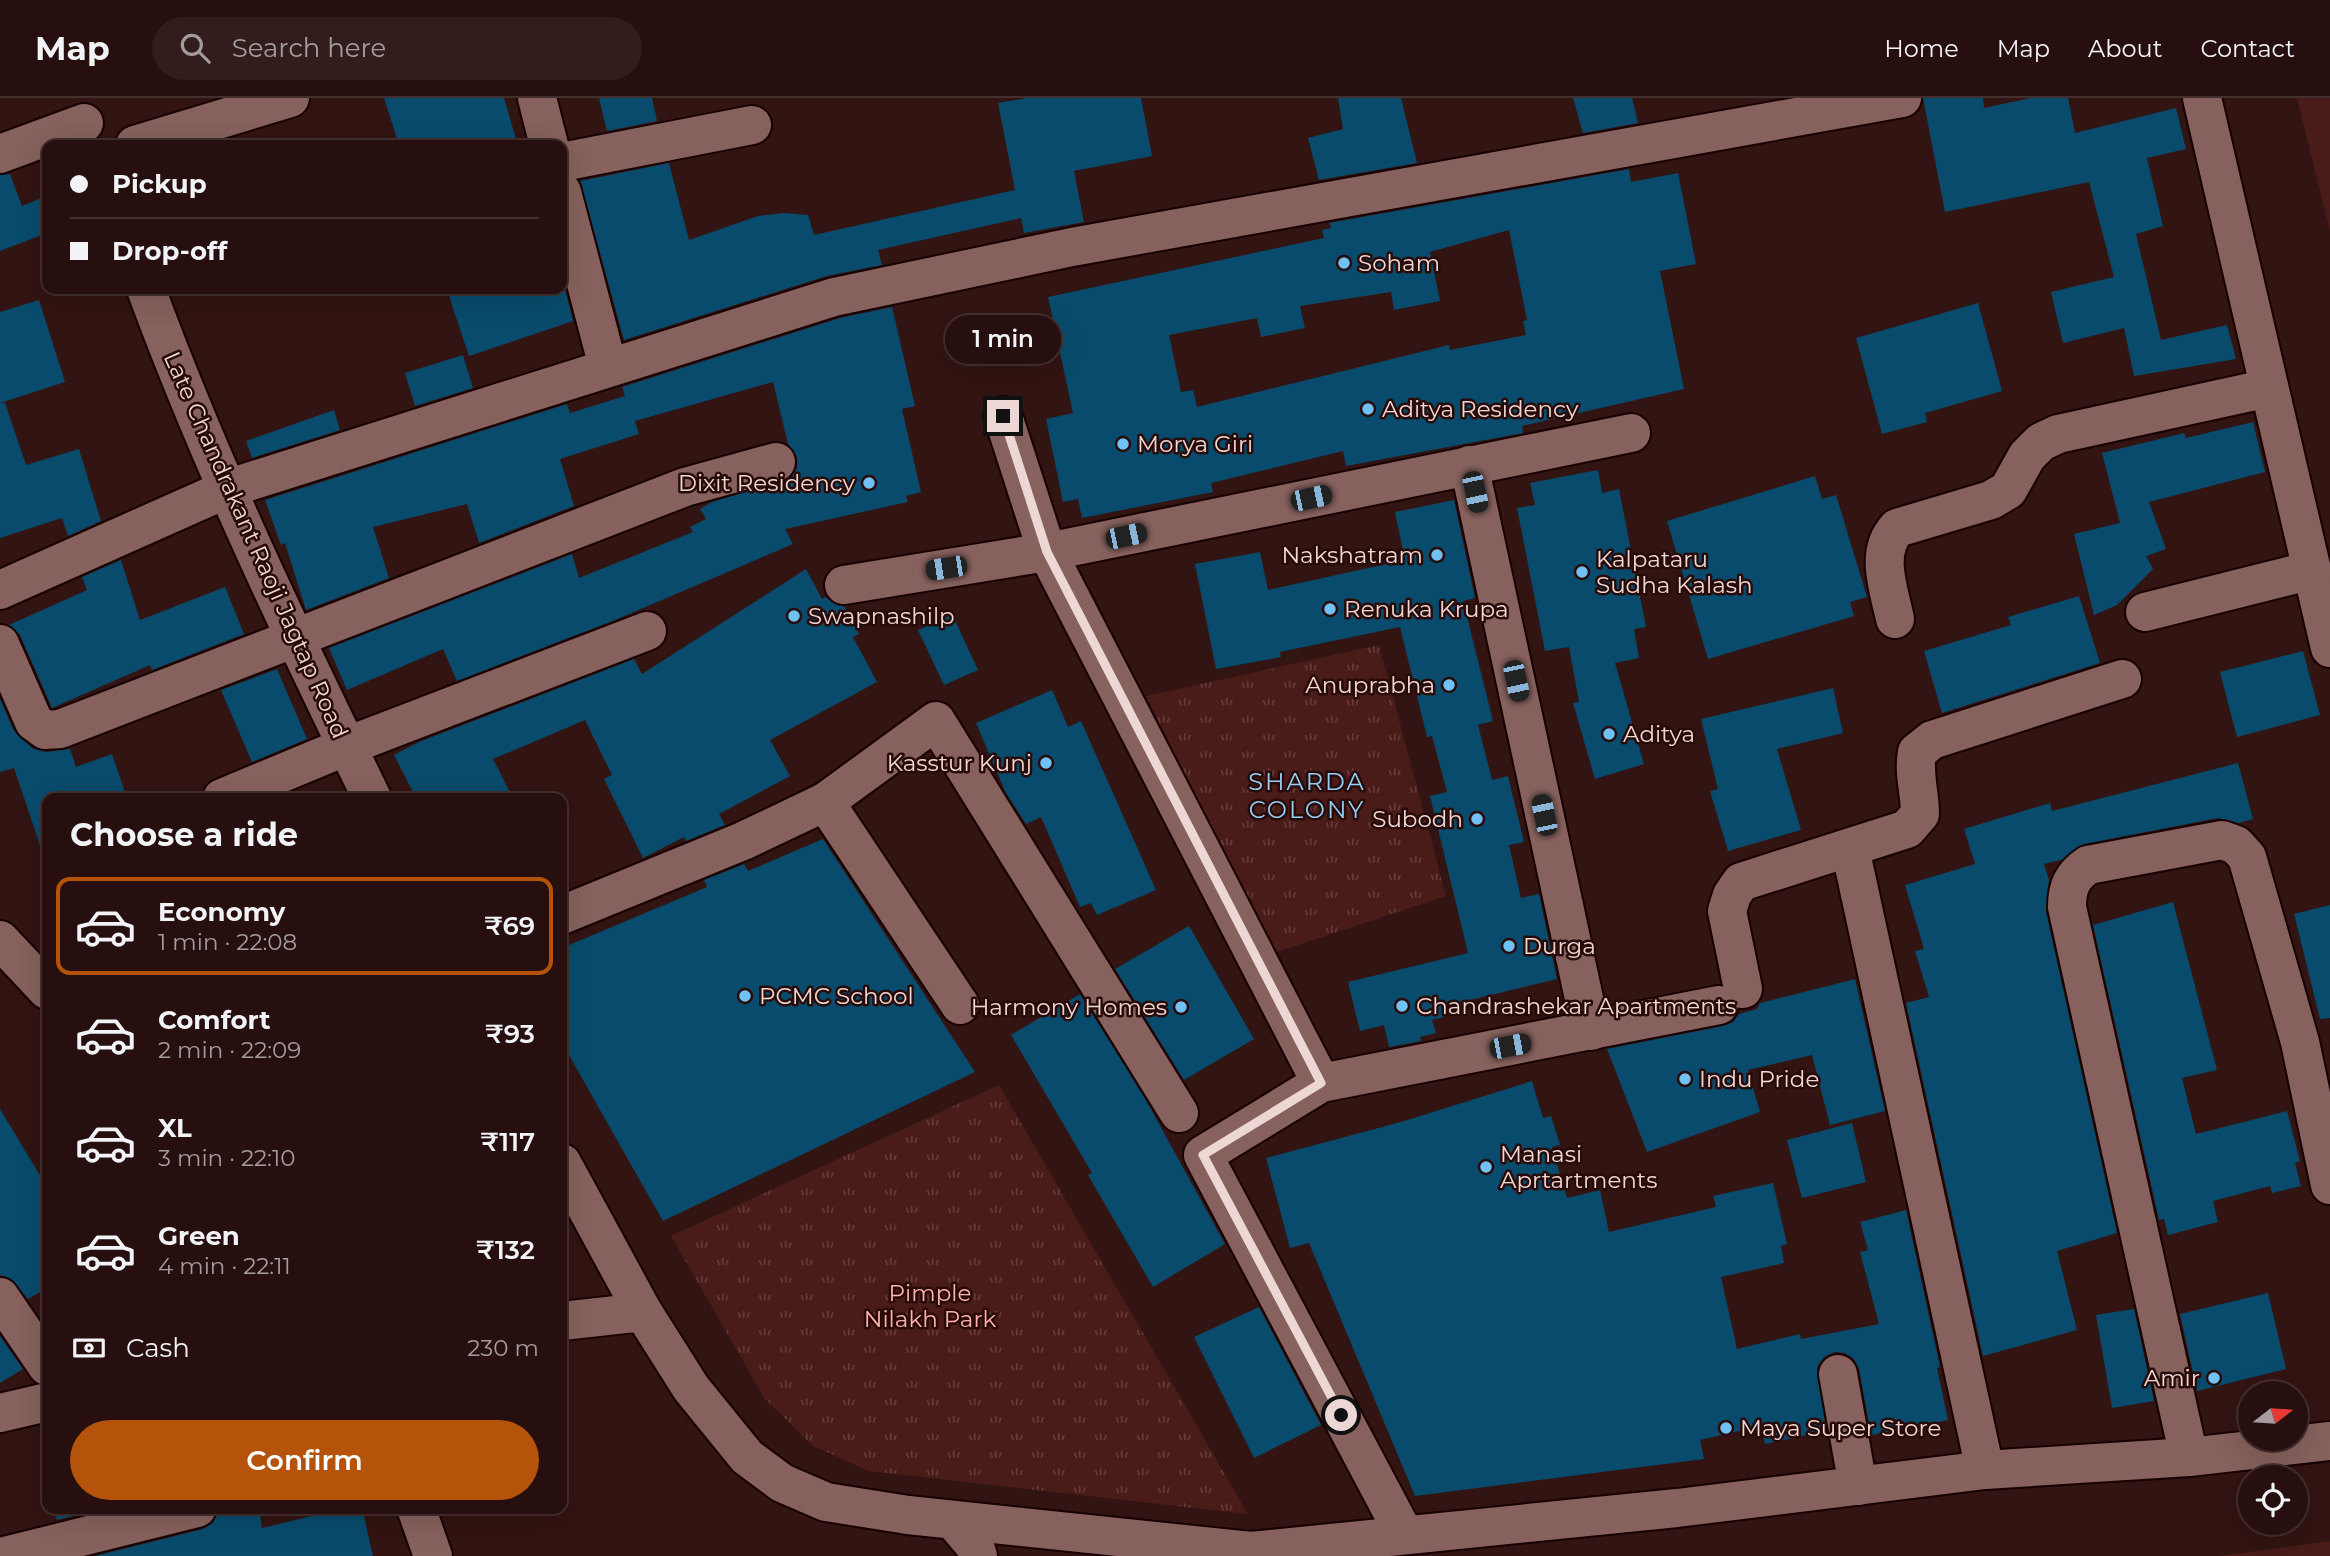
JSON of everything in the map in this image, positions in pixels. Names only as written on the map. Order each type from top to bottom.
[{"type":"street","points":[[151,140],[290,98]]},
{"type":"street","points":[[537,98],[548,140]]},
{"type":"street","points":[[0,590],[229,488],[834,297],[1073,247],[1902,98]]},
{"type":"street","points":[[2202,98],[2330,648]]},
{"type":"street","points":[[0,153],[86,122]]},
{"type":"street","points":[[567,161],[752,125]]},
{"type":"street","points":[[567,211],[608,367]]},
{"type":"street","name":"Late Chandrakant Raoji Jagtap Road","points":[[148,294],[172,359],[295,638],[370,793]]},
{"type":"street","points":[[1895,619],[1883,556],[1888,538],[1897,528],[1991,500],[2008,490],[2034,449],[2058,434],[2269,388]]},
{"type":"street","points":[[1003,416],[1047,552],[1321,1083]]},
{"type":"street","points":[[845,585],[1047,552],[1631,433]]},
{"type":"street","points":[[0,645],[34,722],[45,730],[60,729],[685,487],[776,462]]},
{"type":"street","points":[[1469,465],[1591,1031]]},
{"type":"street","points":[[2146,612],[2312,570]]},
{"type":"street","points":[[234,793],[347,746],[647,631]]},
{"type":"street","points":[[1404,1534],[1203,1155],[1321,1083],[1591,1031],[1731,997],[1727,911],[1732,895],[1741,882],[1906,829],[1920,814],[1920,796],[1913,770],[1917,752],[1932,740],[2122,679]]},
{"type":"street","points":[[567,913],[743,841],[824,803],[936,722],[1179,1113]]},
{"type":"street","points":[[824,803],[960,1005]]},
{"type":"street","points":[[2189,1457],[2067,907],[2067,891],[2076,873],[2088,865],[2222,840],[2236,845],[2247,857],[2300,1042],[2330,1185]]},
{"type":"street","points":[[1850,848],[1985,1470]]},
{"type":"street","points":[[0,940],[42,985]]},
{"type":"street","points":[[567,1172],[643,1312],[691,1388],[747,1457],[782,1483],[826,1502],[953,1520],[1245,1554],[1404,1534],[1678,1508],[1985,1470],[2189,1457],[2330,1441]]},
{"type":"street","points":[[0,1297],[42,1359]]},
{"type":"street","points":[[567,1320],[643,1312]]},
{"type":"street","points":[[1838,1374],[1858,1486]]},
{"type":"street","points":[[0,1413],[42,1403]]},
{"type":"street","points":[[5,1556],[173,1514]]},
{"type":"street","points":[[418,1514],[433,1556]]},
{"type":"street","points":[[953,1520],[975,1546],[978,1556]]},
{"type":"green space","points":[[2297,98],[2330,98],[2330,232]]},
{"type":"green space","points":[[1379,645],[1446,896],[1274,953],[1146,696]]},
{"type":"green space","name":"Pimple Nilakh Park","points":[[999,1085],[1248,1514],[869,1471],[813,1446],[765,1399],[671,1236]]},
{"type":"green space","points":[[2330,1541],[2330,1556],[2219,1556]]},
{"type":"building","points":[[384,98],[504,98],[516,139],[513,140],[397,140]]},
{"type":"building","points":[[599,98],[652,98],[657,121],[607,131]]},
{"type":"building","points":[[1027,98],[1141,98],[1152,156],[1074,171],[1084,222],[1024,233],[1021,218],[878,250],[882,265],[827,276],[624,340],[580,181],[669,163],[689,240],[758,216],[784,213],[808,215],[814,235],[1015,190],[998,103]]},
{"type":"building","points":[[1338,98],[1401,98],[1417,163],[1319,180],[1308,138],[1343,129]]},
{"type":"building","points":[[1573,98],[1632,98],[1638,123],[1583,133]]},
{"type":"building","points":[[1923,98],[1983,98],[1984,108],[2031,98],[2068,98],[2075,133],[2176,108],[2186,149],[2147,158],[2163,226],[2136,234],[2161,340],[2227,325],[2236,359],[2134,376],[2124,328],[2063,343],[2051,292],[2114,277],[2089,182],[1945,212]]},
{"type":"building","points":[[1629,169],[1631,182],[1678,173],[1696,264],[1660,271],[1684,389],[1522,426],[1523,433],[1346,466],[1343,451],[1211,483],[1213,492],[1082,518],[1078,499],[1063,502],[1046,419],[1073,413],[1048,297],[1324,238],[1322,230],[1331,228],[1329,223]],"holes":[[[1509,230],[1527,320],[1523,321],[1526,335],[1450,350],[1449,345],[1197,407],[1193,390],[1181,392],[1169,335],[1257,318],[1261,337],[1305,328],[1300,306],[1391,292],[1394,310],[1440,301],[1430,252]]]},
{"type":"building","points":[[10,174],[22,206],[42,198],[42,235],[0,251],[0,175]]},
{"type":"building","points":[[566,294],[573,321],[469,356],[449,296]]},
{"type":"building","points":[[39,300],[65,382],[0,403],[0,312]]},
{"type":"building","points":[[1978,303],[2002,391],[1925,413],[1927,422],[1882,434],[1856,338]]},
{"type":"building","points":[[892,307],[915,406],[902,409],[921,492],[906,496],[908,502],[785,529],[793,544],[615,620],[457,681],[443,649],[347,690],[329,648],[572,554],[579,578],[693,532],[690,527],[706,519],[700,509],[712,502],[791,478],[797,468],[797,457],[788,444],[773,382],[635,421],[639,434],[560,459],[574,506],[479,543],[467,504],[373,527],[389,578],[306,610],[285,543],[281,545],[265,500],[567,404],[570,413],[625,396],[622,387],[840,318]]},
{"type":"building","points":[[463,355],[473,388],[415,406],[405,373]]},
{"type":"building","points":[[0,403],[5,403],[26,465],[79,449],[101,521],[68,536],[62,518],[0,538]]},
{"type":"building","points":[[334,410],[340,430],[252,458],[246,441]]},
{"type":"building","points":[[2253,422],[2265,472],[2149,502],[2166,549],[2146,556],[2153,569],[2117,605],[2094,615],[2074,534],[2120,523],[2102,453],[2184,433],[2186,438]]},
{"type":"building","name":"Kalpataru Sudha Kalash","points":[[1598,470],[1602,493],[1619,489],[1646,627],[1634,629],[1639,658],[1615,663],[1644,764],[1595,779],[1573,703],[1579,702],[1569,647],[1545,651],[1517,508],[1535,505],[1530,483]]},
{"type":"building","points":[[1815,476],[1822,499],[1836,495],[1867,597],[1850,602],[1854,616],[1708,659],[1667,521]]},
{"type":"building","points":[[1454,500],[1475,598],[1463,601],[1493,721],[1478,725],[1492,780],[1508,776],[1524,842],[1509,845],[1521,898],[1539,894],[1557,979],[1441,1007],[1444,1017],[1432,1020],[1436,1033],[1420,1037],[1421,1041],[1389,1047],[1384,1025],[1360,1031],[1348,982],[1468,953],[1430,796],[1447,792],[1432,736],[1427,737],[1400,627],[1280,652],[1281,657],[1216,669],[1195,564],[1260,552],[1268,590],[1405,560],[1395,512]]},
{"type":"building","points":[[121,560],[140,620],[225,587],[244,634],[152,670],[150,665],[52,708],[20,635],[9,625],[87,590],[82,577]]},
{"type":"building","points":[[806,569],[822,599],[826,597],[836,605],[844,606],[859,634],[853,637],[877,682],[770,740],[790,776],[719,814],[725,825],[686,841],[684,837],[643,858],[604,779],[612,775],[585,720],[493,759],[510,793],[413,793],[394,755],[419,742],[634,659],[642,674]]},
{"type":"building","points":[[2079,596],[2100,663],[1942,713],[1924,651],[2011,625],[2008,617]]},
{"type":"building","points":[[952,614],[978,670],[944,685],[918,630]]},
{"type":"building","points":[[2303,651],[2320,715],[2237,737],[2220,672]]},
{"type":"building","points":[[277,669],[307,739],[252,762],[221,690]]},
{"type":"building","points":[[1833,688],[1843,733],[1777,749],[1801,830],[1728,851],[1710,791],[1718,789],[1701,719]]},
{"type":"building","points":[[1052,690],[1068,727],[1081,721],[1156,890],[1097,915],[1091,903],[1080,907],[1041,817],[1026,824],[1006,793],[976,723]]},
{"type":"building","points":[[0,699],[14,731],[32,748],[46,752],[70,749],[76,767],[112,754],[125,793],[42,793],[42,851],[14,768],[0,772]]},
{"type":"building","points":[[2238,763],[2253,819],[2239,823],[2218,818],[2084,844],[2061,860],[2044,864],[2049,880],[2046,912],[2117,1233],[2057,1251],[2077,1330],[1983,1356],[1906,1003],[1929,997],[1915,951],[1924,949],[1905,885],[1975,864],[1964,829],[2050,803],[2052,811]]},
{"type":"building","name":"PCMC School","points":[[823,839],[975,1072],[663,1221],[567,1052],[567,946],[707,887],[704,880],[744,864],[748,871]]},
{"type":"building","points":[[2173,902],[2217,1070],[2182,1078],[2196,1134],[2287,1111],[2300,1161],[2295,1163],[2301,1186],[2272,1193],[2270,1186],[2213,1201],[2218,1222],[2168,1235],[2164,1219],[2159,1220],[2093,925]]},
{"type":"building","points":[[2330,905],[2330,1018],[2320,1019],[2294,914]]},
{"type":"building","name":"Harmony Homes","points":[[1189,926],[1254,1039],[1184,1080],[1115,969]]},
{"type":"building","points":[[1855,979],[1885,1111],[1830,1125],[1812,1055],[1748,1070],[1760,1112],[1647,1152],[1607,1049],[1723,1026],[1733,1022],[1739,1014],[1757,1009],[1760,1003]]},
{"type":"building","points":[[1080,994],[1147,1102],[1225,1244],[1153,1287],[1088,1175],[1092,1173],[1011,1035]]},
{"type":"building","points":[[1532,1081],[1543,1118],[1551,1116],[1560,1145],[1552,1147],[1567,1198],[1600,1190],[1609,1232],[1716,1207],[1713,1196],[1773,1183],[1787,1244],[1781,1246],[1784,1263],[1721,1277],[1737,1349],[1800,1334],[1801,1339],[1879,1324],[1860,1252],[1868,1250],[1860,1222],[1906,1210],[1940,1367],[1937,1368],[1948,1420],[1871,1435],[1859,1369],[1854,1359],[1845,1353],[1835,1352],[1824,1357],[1817,1367],[1826,1431],[1765,1444],[1761,1426],[1700,1440],[1704,1459],[1415,1496],[1309,1243],[1290,1248],[1266,1158],[1401,1122]]},
{"type":"building","points":[[0,1109],[42,1179],[42,1291],[28,1299],[10,1278],[0,1275]]},
{"type":"building","points":[[1852,1123],[1866,1182],[1802,1198],[1787,1140]]},
{"type":"building","points":[[2268,1293],[2286,1369],[2197,1391],[2180,1314]]},
{"type":"building","points":[[1259,1307],[1321,1425],[1254,1458],[1194,1337]]},
{"type":"building","points":[[2134,1309],[2154,1401],[2112,1408],[2096,1315]]},
{"type":"building","points":[[0,1336],[23,1369],[0,1383]]},
{"type":"building","points":[[56,1514],[81,1514],[57,1520]]},
{"type":"building","points":[[216,1514],[260,1514],[262,1528],[320,1514],[363,1514],[373,1556],[95,1556],[203,1529],[213,1523]]},
{"type":"place","name":"Soham","points":[[1344,263]]},
{"type":"place","name":"Aditya Residency","points":[[1368,409]]},
{"type":"place","name":"Morya Giri","points":[[1123,444]]},
{"type":"place","name":"Dixit Residency","points":[[869,483]]},
{"type":"place","name":"Nakshatram","points":[[1437,555]]},
{"type":"place","name":"Kalpataru Sudha Kalash","points":[[1582,572]]},
{"type":"place","name":"Renuka Krupa","points":[[1330,609]]},
{"type":"place","name":"Swapnashilp","points":[[794,616]]},
{"type":"place","name":"Anuprabha","points":[[1449,685]]},
{"type":"place","name":"Aditya","points":[[1609,734]]},
{"type":"place","name":"Kasstur Kunj","points":[[1046,763]]},
{"type":"place","name":"Subodh","points":[[1477,819]]},
{"type":"place","name":"Durga","points":[[1509,946]]},
{"type":"place","name":"PCMC School","points":[[745,996]]},
{"type":"place","name":"Chandrashekar Apartments","points":[[1402,1006]]},
{"type":"place","name":"Harmony Homes","points":[[1181,1007]]},
{"type":"place","name":"Indu Pride","points":[[1685,1079]]},
{"type":"place","name":"Manasi Aprtartments","points":[[1486,1167]]},
{"type":"place","name":"Amir","points":[[2214,1378]]},
{"type":"place","name":"Maya Super Store","points":[[1726,1428]]},
{"type":"district","name":"SHARDA COLONY","points":[[1307,795]]},
{"type":"route","points":[[1003,416],[1047,552],[1321,1083],[1203,1155],[1341,1415]]}]
